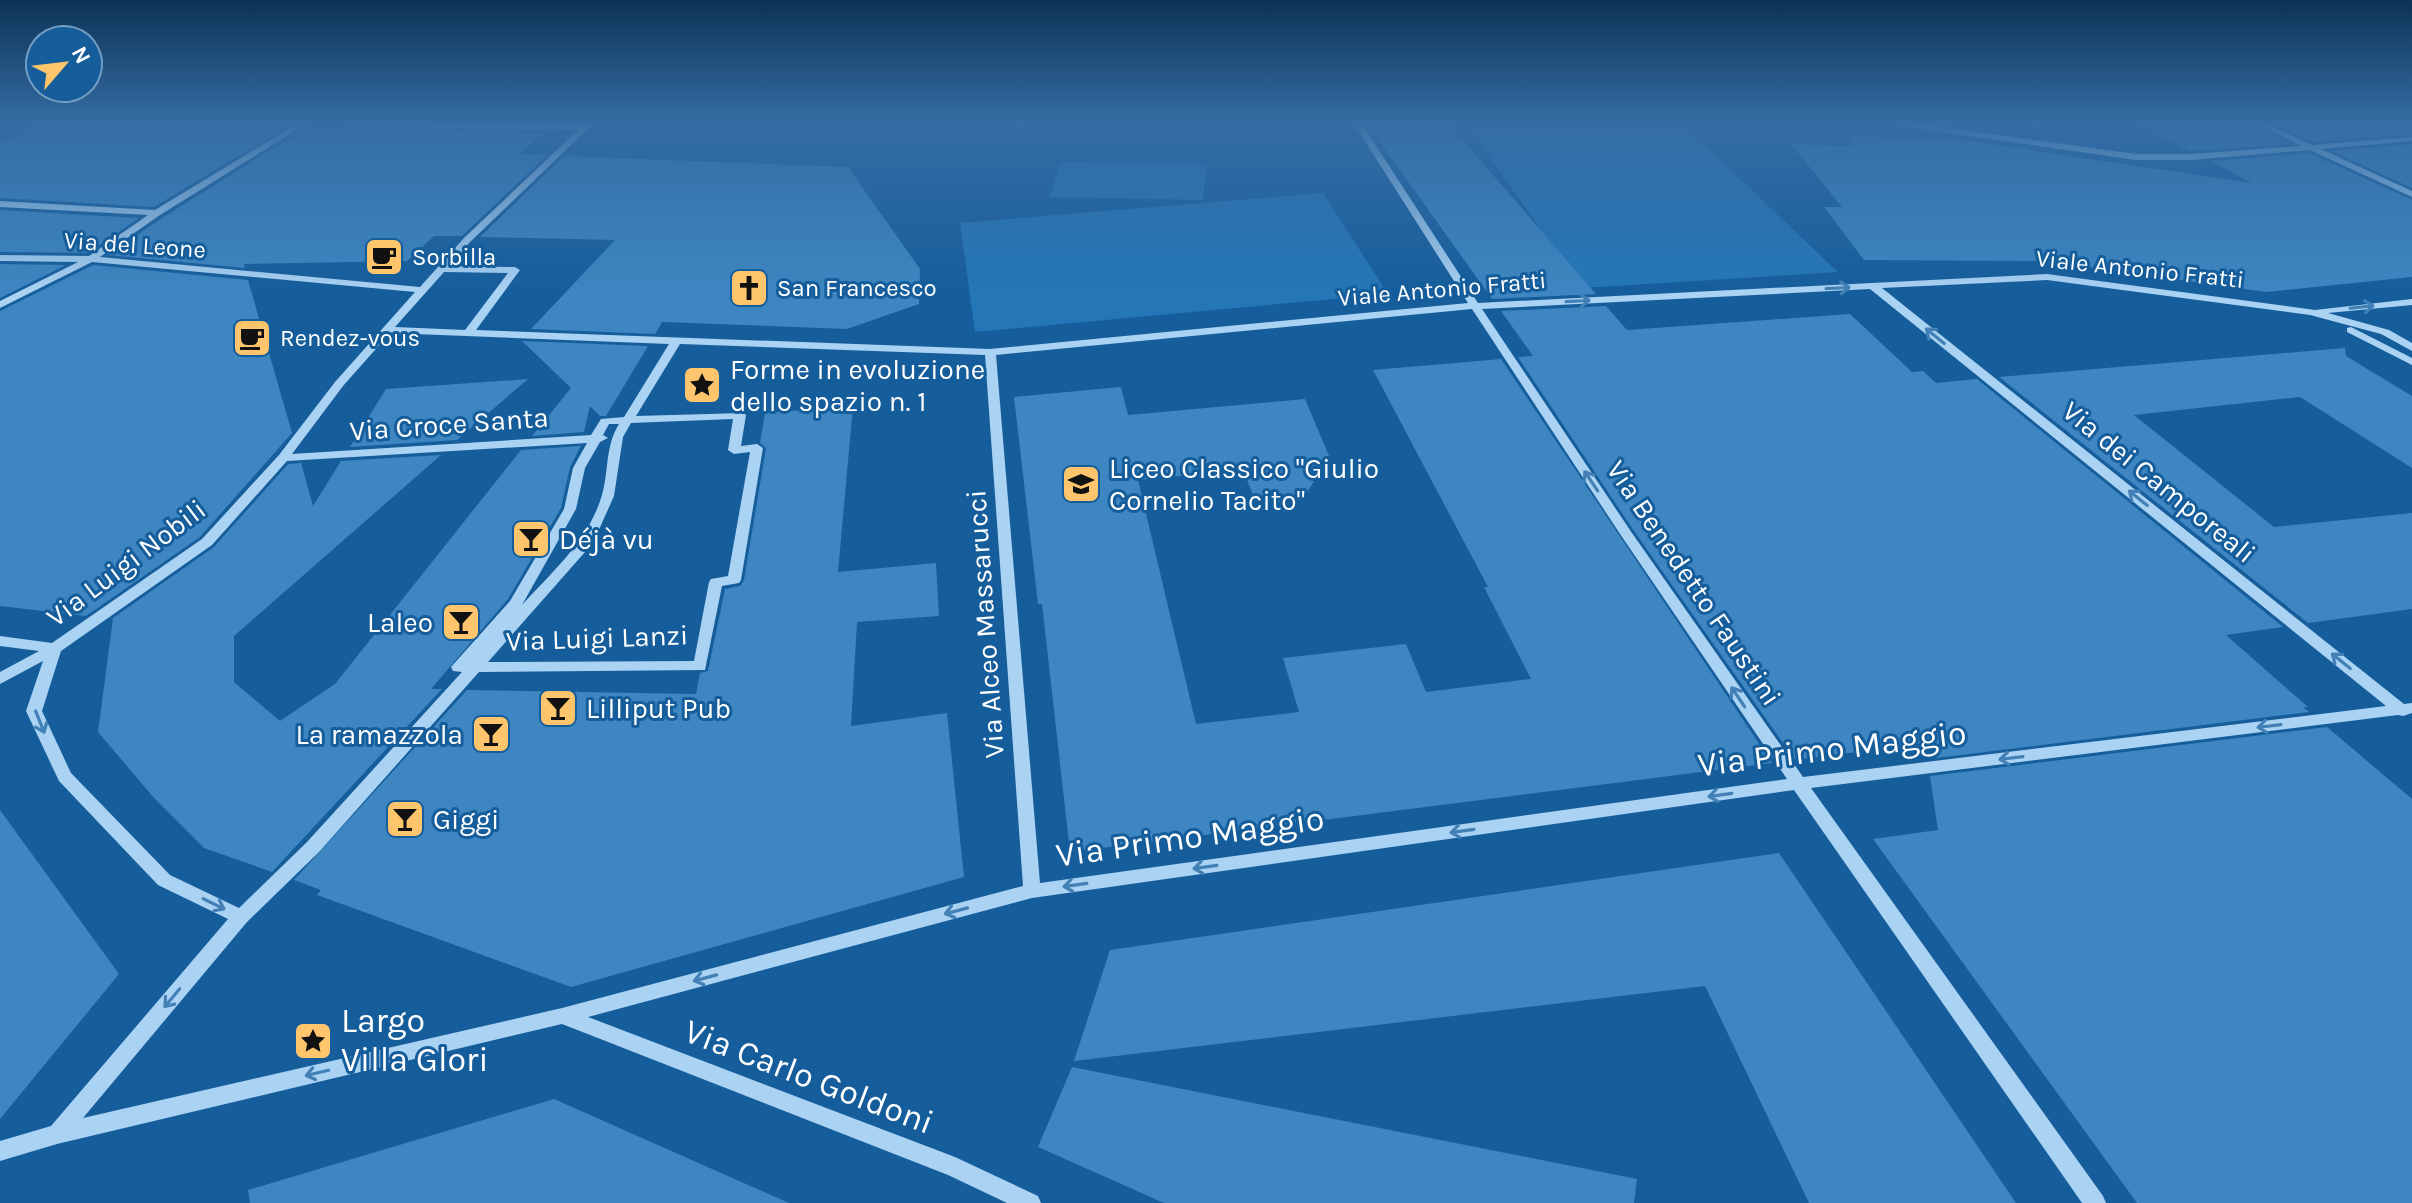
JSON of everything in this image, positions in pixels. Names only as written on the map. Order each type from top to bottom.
[{"type":"street","points":[[0,305],[91,259],[211,180]]},
{"type":"street","name":"Via Luigi Nobili","points":[[241,917],[164,880],[65,777],[34,711],[55,648],[207,542],[283,458],[339,384],[422,290],[467,240],[530,180]]},
{"type":"street","name":"Via Benedetto Faustini","points":[[1393,180],[1472,306],[1797,784],[2095,1203]]},
{"type":"street","points":[[2382,180],[2412,194]]},
{"type":"street","points":[[0,204],[157,213]]},
{"type":"street","name":"Via del Leone","points":[[0,258],[91,259],[422,290]]},
{"type":"street","points":[[442,269],[515,270],[468,333]]},
{"type":"street","name":"Viale Antonio Fratti","points":[[387,330],[990,352],[1472,306],[2047,277],[2311,312]]},
{"type":"street","name":"Via dei Camporeali","points":[[1873,286],[2409,712]]},
{"type":"street","points":[[2311,312],[2412,302]]},
{"type":"street","points":[[2311,312],[2385,332],[2412,348]]},
{"type":"street","points":[[2311,312],[2412,362]]},
{"type":"street","name":"Via Luigi Lanzi","points":[[241,917],[313,847],[586,543],[608,496],[617,437],[676,341]]},
{"type":"street","name":"Via Alceo Massarucci","points":[[990,352],[1032,891]]},
{"type":"street","name":"Via Luigi Lanzi","points":[[740,415],[734,450],[757,448],[734,580],[716,582],[700,666],[458,667],[516,604],[570,509],[579,468],[595,439],[605,421],[740,415]]},
{"type":"street","name":"Via Croce Santa","points":[[283,458],[617,437]]},
{"type":"street","points":[[0,641],[55,648]]},
{"type":"street","points":[[0,679],[55,648]]},
{"type":"street","name":"Via Primo Maggio","points":[[0,1151],[57,1134],[562,1016],[1032,891],[1797,784],[2409,712]]},
{"type":"street","points":[[57,1134],[241,917]]},
{"type":"street","name":"Via Carlo Goldoni","points":[[562,1016],[955,1167],[1030,1203]]},
{"type":"shaded area","points":[[1055,180],[1205,180],[1203,200],[1050,197]]},
{"type":"shaded area","points":[[1506,180],[1741,180],[1838,272],[1582,288]]},
{"type":"shaded area","name":"San Francesco","points":[[1323,193],[1388,294],[975,332],[960,223]]},
{"type":"building","points":[[0,180],[198,180],[154,207],[0,198]]},
{"type":"building","points":[[223,180],[521,180],[462,236],[434,236],[407,261],[244,264],[245,268],[108,255]]},
{"type":"building","points":[[539,180],[857,180],[920,269],[919,304],[847,329],[662,322],[655,334],[531,329],[615,240],[480,237]]},
{"type":"building","points":[[1407,180],[1498,180],[1596,294],[1492,299]]},
{"type":"building","points":[[1820,180],[2233,180],[2252,183],[2247,180],[2368,180],[2412,200],[2412,277],[2266,292],[2047,261],[1864,260],[1824,207],[1842,207]]},
{"type":"building","points":[[2395,180],[2412,180],[2412,188]]},
{"type":"building","points":[[0,210],[139,218],[88,253],[0,252]]},
{"type":"building","points":[[0,264],[66,265],[0,298]]},
{"type":"building","points":[[93,265],[248,280],[292,433],[200,537],[86,616],[0,606],[0,311]]},
{"type":"building","points":[[1606,306],[1627,330],[1850,314],[1912,372],[1923,371],[1936,383],[1977,379],[2283,627],[2226,635],[2308,707],[2303,707],[2309,712],[1928,759],[1926,743],[1795,760],[1634,531],[1518,357],[1533,356],[1501,311]]},
{"type":"building","points":[[522,341],[648,346],[606,416],[600,416],[590,406],[584,432],[532,436],[571,388]]},
{"type":"building","points":[[2345,348],[2346,356],[2412,396],[2412,468],[2300,397],[2134,415],[2274,527],[2412,513],[2412,609],[2308,623],[1999,377]]},
{"type":"building","points":[[1501,359],[1772,763],[1070,852],[1042,604],[1038,604],[1014,397],[1121,387],[1128,415],[1305,399],[1329,456],[1305,496],[1280,502],[1253,495],[1243,470],[1138,480],[1196,724],[1299,712],[1283,658],[1406,644],[1426,692],[1531,679],[1484,587],[1488,587],[1373,370]]},
{"type":"building","points":[[528,379],[457,440],[350,447],[386,389]]},
{"type":"building","points":[[853,406],[838,572],[936,563],[939,616],[857,622],[851,726],[947,713],[964,877],[571,987],[317,895],[321,890],[294,880],[467,690],[696,694],[700,673],[708,671],[725,589],[740,586],[744,580],[766,448],[760,443],[765,413]]},
{"type":"building","points":[[581,446],[570,467],[561,508],[508,599],[431,689],[442,689],[272,872],[204,848],[154,798],[98,732],[113,618],[214,547],[288,464],[301,463],[313,506],[341,461],[441,455],[234,636],[234,682],[280,721],[335,684],[521,450]]},
{"type":"building","points":[[2327,727],[2412,799],[2412,1203],[2137,1203],[1873,839],[1938,830],[1930,776]]},
{"type":"building","points":[[0,810],[119,974],[0,1119]]},
{"type":"building","points":[[1779,853],[2016,1203],[1809,1203],[1705,986],[1074,1061],[1110,950]]},
{"type":"building","points":[[1072,1067],[1637,1179],[1634,1203],[1164,1203],[1038,1147]]},
{"type":"building","points":[[554,1099],[789,1203],[250,1203],[248,1190]]},
{"type":"place","name":"Sorbilla","points":[[384,257]]},
{"type":"place","name":"San Francesco","points":[[749,288]]},
{"type":"place","name":"Rendez-vous","points":[[252,338]]},
{"type":"place","name":"Forme in evoluzione dello spazio n. 1","points":[[702,385]]},
{"type":"place","name":"Liceo Classico \"Giulio Cornelio Tacito\"","points":[[1081,484]]},
{"type":"place","name":"Déjà vu","points":[[531,539]]},
{"type":"place","name":"Laleo","points":[[461,622]]},
{"type":"place","name":"Lilliput Pub","points":[[558,708]]},
{"type":"place","name":"La ramazzola","points":[[491,734]]},
{"type":"place","name":"Giggi","points":[[405,819]]},
{"type":"place","name":"Largo Villa Glori","points":[[313,1041]]}]
